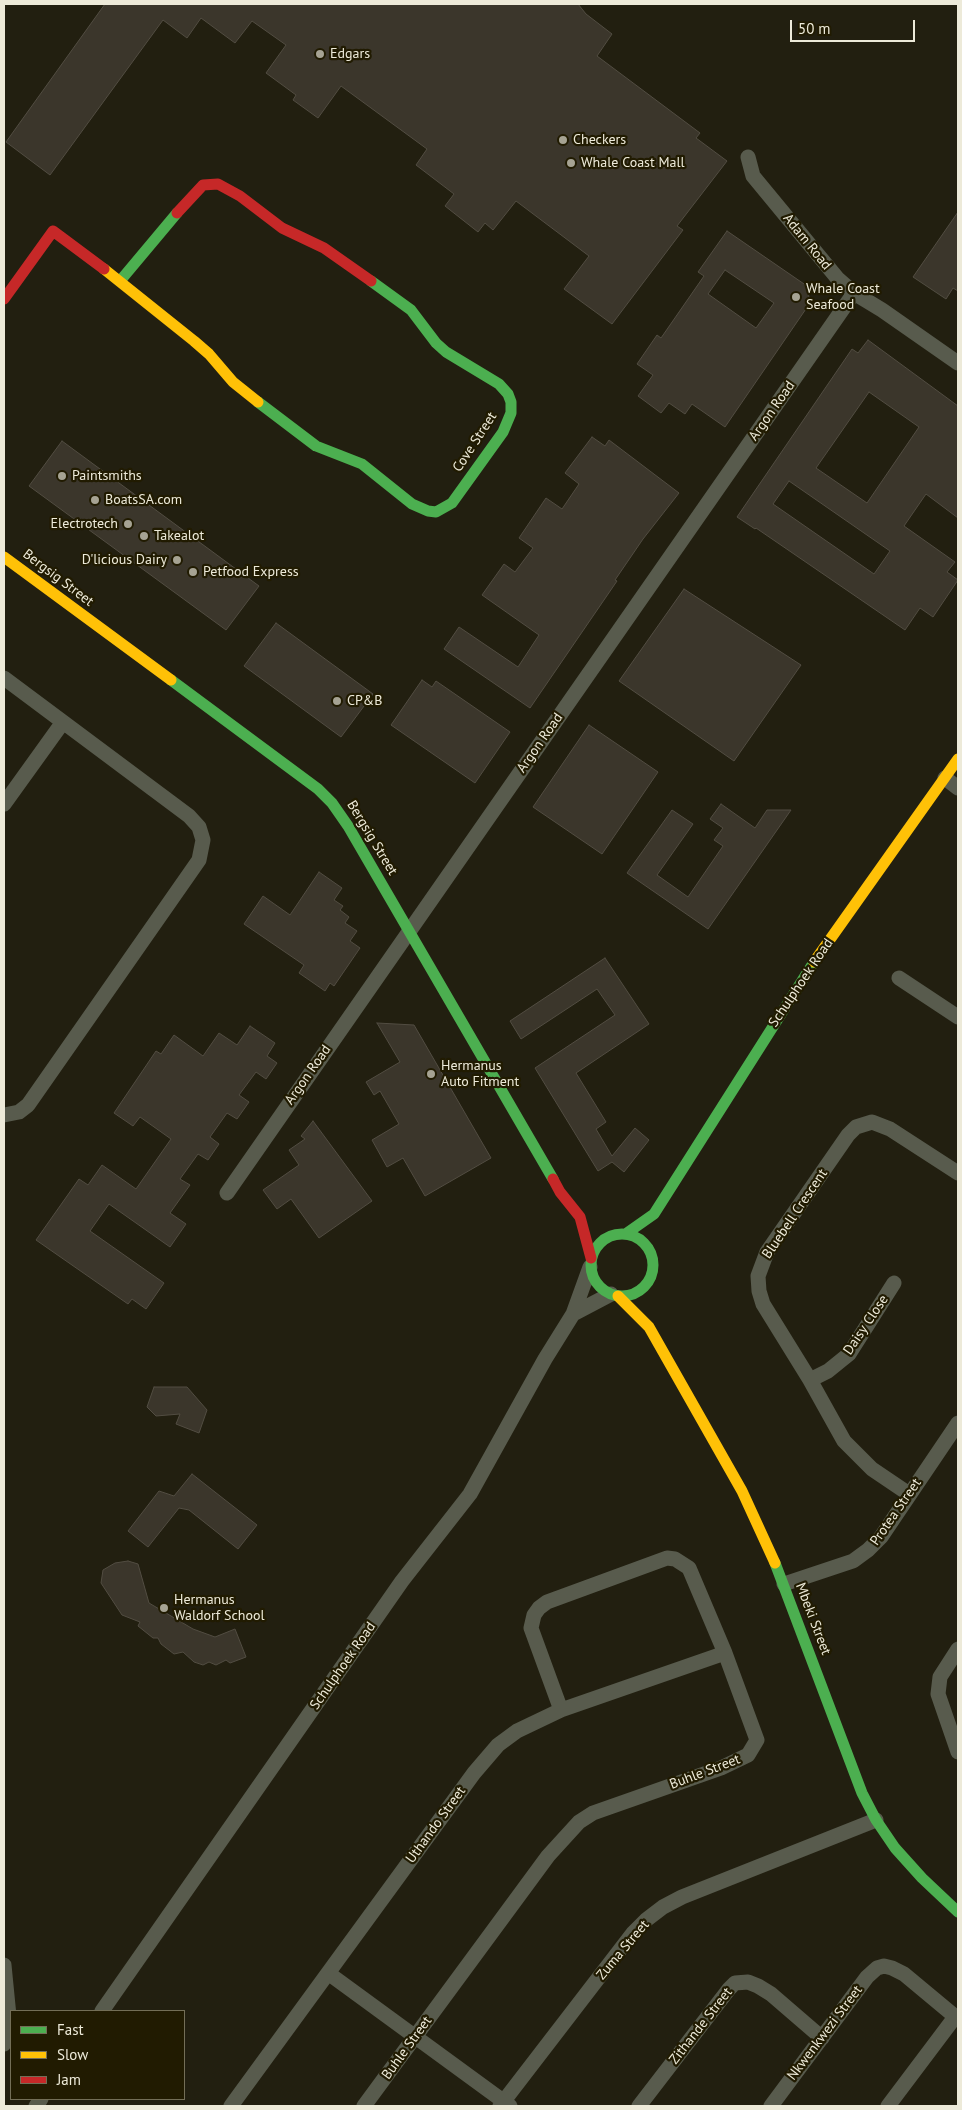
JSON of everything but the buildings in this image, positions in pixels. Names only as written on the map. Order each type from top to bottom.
[{"type":"street","name":"Adam Road","points":[[748,156],[754,176],[838,279],[854,293],[882,310],[958,363]]},
{"type":"street","name":"Cove Street","points":[[4,299],[53,231],[120,281],[209,354],[233,382],[308,440],[362,464],[412,504],[428,511],[436,512],[452,502],[503,432],[511,413],[511,402],[508,394],[499,384],[446,352],[436,343],[411,310],[338,257],[324,248],[282,228],[240,196],[218,184],[203,185],[195,192],[120,281]]},
{"type":"street","name":"Argon Road","points":[[226,1193],[854,293]]},
{"type":"street","name":"Bergsig Street","points":[[4,557],[322,792],[341,814],[560,1192],[580,1217],[591,1263]]},
{"type":"street","points":[[4,678],[194,820],[202,834],[203,847],[199,860],[28,1105],[19,1112],[4,1115]]},
{"type":"street","points":[[4,804],[63,722]]},
{"type":"street","name":"Schulphoek Road","points":[[649,1249],[654,1214],[806,974],[958,759]]},
{"type":"street","points":[[945,778],[958,788]]},
{"type":"street","points":[[899,978],[958,1017]]},
{"type":"street","name":"Bluebell Crescent","points":[[909,1494],[872,1469],[844,1441],[810,1380],[763,1304],[759,1291],[758,1276],[767,1252],[848,1135],[856,1127],[872,1122],[890,1129],[958,1174]]},
{"type":"street","name":"Schulphoek Road","points":[[622,1234],[654,1214]]},
{"type":"street","name":"Bergsig Street","points":[[580,1217],[622,1234]]},
{"type":"street","points":[[573,1314],[614,1295],[634,1294],[648,1282],[653,1266],[652,1257],[649,1249],[636,1236],[622,1234],[608,1236],[594,1249],[591,1263],[598,1285],[614,1295]]},
{"type":"street","name":"Schulphoek Road","points":[[103,2010],[402,1581],[470,1494],[545,1359],[573,1314],[591,1263]]},
{"type":"street","name":"Mbeki Street","points":[[648,1282],[649,1327]]},
{"type":"street","name":"Daisy Close","points":[[810,1380],[834,1366],[849,1354],[894,1283]]},
{"type":"street","name":"Mbeki Street","points":[[614,1295],[649,1327],[742,1491],[784,1584],[862,1793],[876,1820],[895,1848],[922,1878],[958,1912]]},
{"type":"street","name":"Protea Street","points":[[784,1584],[853,1561],[868,1550],[881,1537],[958,1423]]},
{"type":"street","name":"Buhle Street","points":[[364,2106],[548,1856],[579,1822],[593,1813],[721,1768],[748,1755],[752,1751],[756,1740],[756,1733],[690,1568],[675,1559],[667,1558],[547,1602],[539,1608],[534,1615],[532,1628],[561,1710]]},
{"type":"street","points":[[958,1649],[940,1677],[938,1694],[958,1752]]},
{"type":"street","name":"Uthando Street","points":[[231,2106],[474,1772],[498,1745],[518,1730],[561,1710],[725,1653]]},
{"type":"street","name":"Zuma Street","points":[[505,2105],[628,1940],[646,1920],[682,1897],[876,1820]]},
{"type":"street","points":[[4,1965],[9,2016],[4,2044]]},
{"type":"street","name":"Nkwenkwezi Street","points":[[771,2106],[867,1977],[878,1968],[884,1966],[904,1974],[957,2018]]},
{"type":"street","points":[[328,1974],[505,2105]]},
{"type":"street","name":"Zithande Street","points":[[639,2106],[735,1983],[748,1982],[771,1994],[822,2038]]},
{"type":"street","points":[[888,2106],[957,2018]]},
{"type":"traffic: fast","points":[[120,281],[177,213]]},
{"type":"traffic: fast","points":[[258,402],[316,446],[362,464],[412,504],[428,511],[436,512],[452,503],[503,432],[511,413],[511,402],[508,394],[499,384],[446,352],[436,343],[411,310],[371,281]]},
{"type":"traffic: fast","points":[[171,680],[318,789],[332,803],[348,826],[553,1179]]},
{"type":"traffic: fast","points":[[627,1233],[654,1214],[814,962]]},
{"type":"traffic: fast","points":[[616,1234],[628,1234],[644,1243],[651,1253],[653,1265],[651,1277],[644,1287],[628,1296],[616,1296],[605,1291],[596,1282],[591,1271],[591,1259],[596,1248],[605,1239],[616,1234]]},
{"type":"traffic: fast","points":[[775,1563],[862,1793],[876,1820],[895,1848],[922,1878],[958,1912]]},
{"type":"traffic: slow","points":[[104,269],[194,341],[209,354],[233,382],[258,402]]},
{"type":"traffic: slow","points":[[4,557],[171,680]]},
{"type":"traffic: slow","points":[[814,962],[958,759]]},
{"type":"traffic: slow","points":[[618,1296],[649,1327],[742,1491],[775,1563]]},
{"type":"traffic: jam","points":[[177,213],[203,185],[218,184],[240,196],[282,228],[324,248],[371,281]]},
{"type":"traffic: jam","points":[[4,299],[53,231],[104,269]]},
{"type":"traffic: jam","points":[[553,1179],[560,1192],[580,1217],[591,1258]]},
{"type":"place","name":"Edgars","points":[[320,54]]},
{"type":"place","name":"Checkers","points":[[563,140]]},
{"type":"place","name":"Whale Coast Mall","points":[[571,163]]},
{"type":"place","name":"Whale Coast Seafood","points":[[796,297]]},
{"type":"place","name":"Paintsmiths","points":[[62,476]]},
{"type":"place","name":"BoatsSA.com","points":[[95,500]]},
{"type":"place","name":"Electrotech","points":[[128,524]]},
{"type":"place","name":"Takealot","points":[[144,536]]},
{"type":"place","name":"D'licious Dairy","points":[[177,560]]},
{"type":"place","name":"Petfood Express","points":[[193,572]]},
{"type":"place","name":"CP&B","points":[[337,701]]},
{"type":"place","name":"Hermanus Auto Fitment","points":[[431,1074]]},
{"type":"place","name":"Hermanus Waldorf School","points":[[164,1608]]}]
